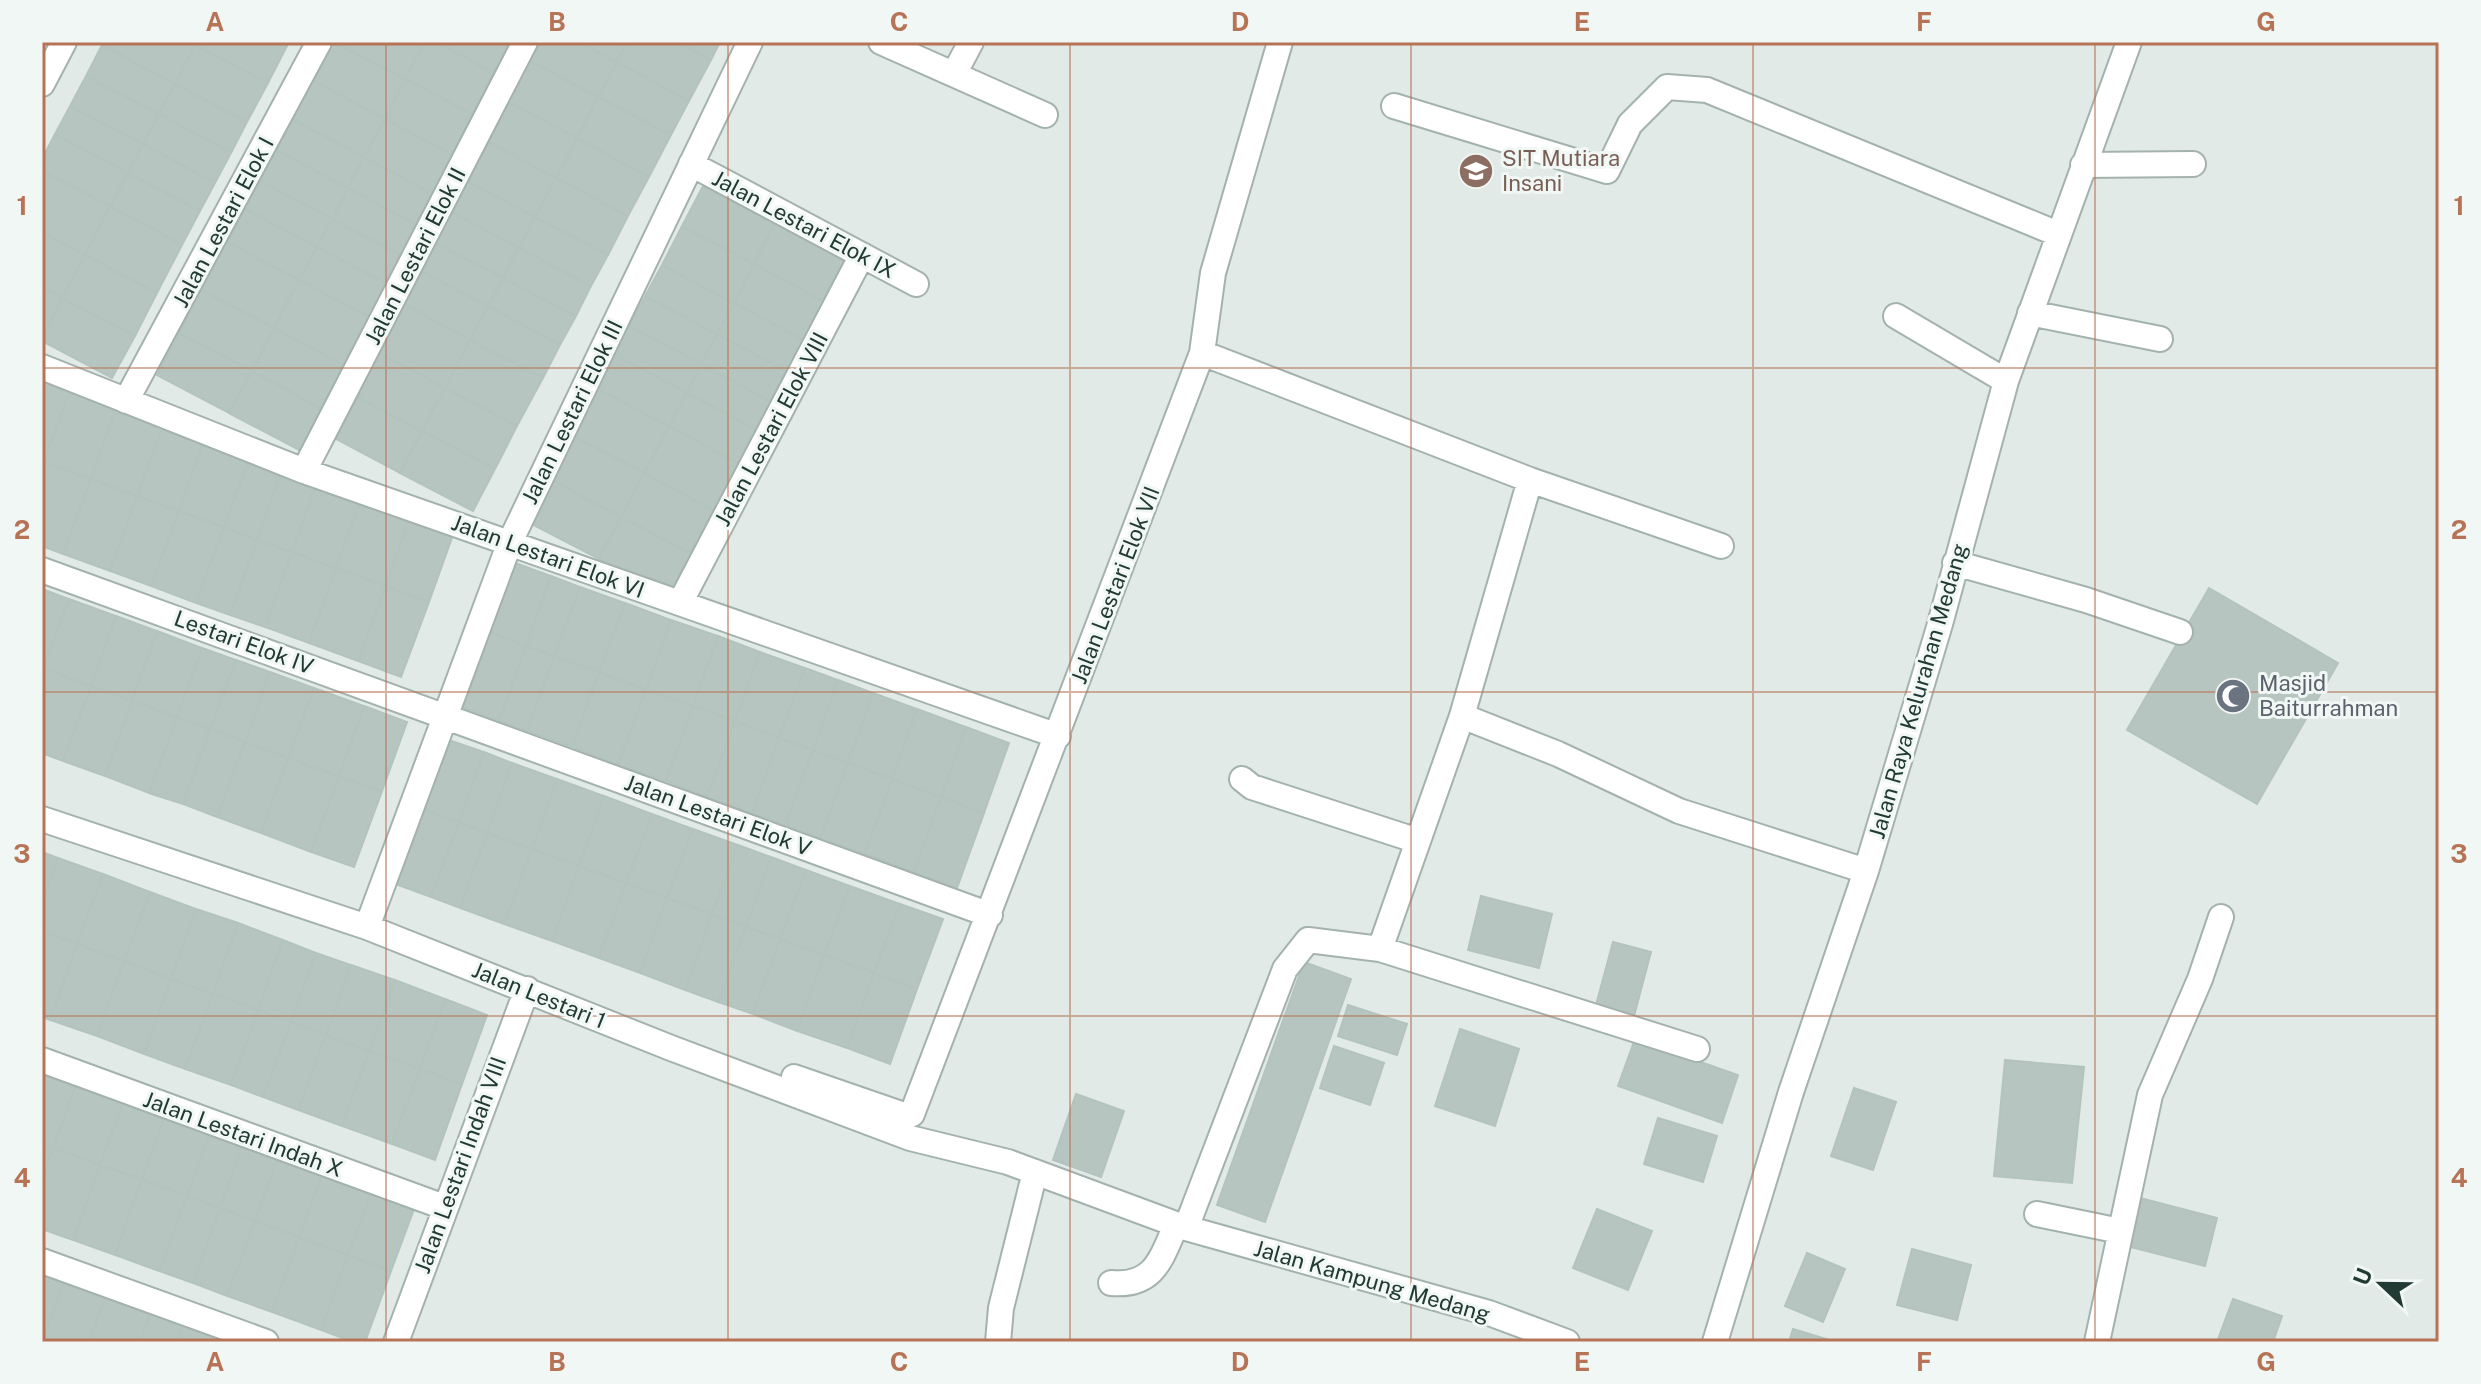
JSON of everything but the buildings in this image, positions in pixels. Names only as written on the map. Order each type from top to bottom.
[{"type":"street","points":[[42,84],[64,42]]},
{"type":"street","name":"Jalan Lestari Elok I","points":[[126,401],[319,42]]},
{"type":"street","name":"Jalan Lestari Elok II","points":[[304,471],[525,42]]},
{"type":"street","name":"Jalan Lestari Elok III","points":[[367,927],[510,542],[750,42]]},
{"type":"street","points":[[881,42],[1045,115]]},
{"type":"street","points":[[954,74],[971,42]]},
{"type":"street","name":"Jalan Lestari Elok VII","points":[[671,1048],[686,1043],[710,1047],[910,1116],[990,915],[1202,353],[1213,273],[1280,42]]},
{"type":"street","name":"Jalan Raya Kelurahan Medang","points":[[1715,1342],[1791,1092],[1866,871],[2006,381],[2127,43]]},
{"type":"street","points":[[1394,106],[1607,171],[1630,124],[1667,87],[1707,90],[2058,234]]},
{"type":"street","name":"Jalan Lestari Elok IX","points":[[691,164],[916,284]]},
{"type":"street","points":[[2083,165],[2193,164]]},
{"type":"street","name":"Jalan Lestari Elok VIII","points":[[680,603],[862,255]]},
{"type":"street","points":[[2030,313],[2160,339]]},
{"type":"street","points":[[1896,316],[2006,381]]},
{"type":"street","points":[[1202,353],[1530,480],[1721,546]]},
{"type":"street","name":"Jalan Lestari Elok VI","points":[[42,367],[304,471],[1058,736]]},
{"type":"street","points":[[1380,949],[1462,716],[1530,480]]},
{"type":"street","points":[[1955,563],[2180,632]]},
{"type":"street","name":"Lestari Elok IV","points":[[42,570],[446,715]]},
{"type":"street","name":"Jalan Lestari Elok V","points":[[446,715],[990,915]]},
{"type":"street","points":[[1462,716],[1558,754],[1679,811],[1866,871]]},
{"type":"street","points":[[1242,779],[1252,787],[1418,841]]},
{"type":"street","name":"Jalan Lestari 1","points":[[42,819],[367,927],[671,1048],[910,1138],[1035,1172]]},
{"type":"street","points":[[2097,1342],[2150,1095],[2200,979],[2221,917]]},
{"type":"street","points":[[1111,1283],[1129,1285],[1148,1275],[1160,1262],[1181,1226],[1285,969],[1308,940],[1380,949],[1697,1049]]},
{"type":"street","name":"Jalan Lestari Indah VIII","points":[[396,1342],[527,989]]},
{"type":"street","name":"Jalan Lestari Indah X","points":[[42,1060],[444,1207]]},
{"type":"street","points":[[998,1342],[1001,1308],[1035,1172]]},
{"type":"street","name":"Jalan Kampung Medang","points":[[1035,1172],[1181,1226],[1489,1313],[1567,1342]]},
{"type":"street","points":[[2037,1214],[2120,1231]]},
{"type":"street","points":[[42,1261],[266,1342]]},
{"type":"place","name":"SIT Mutiara Insani","points":[[1476,171]]},
{"type":"place","name":"Masjid Baiturrahman","points":[[2233,696]]}]
